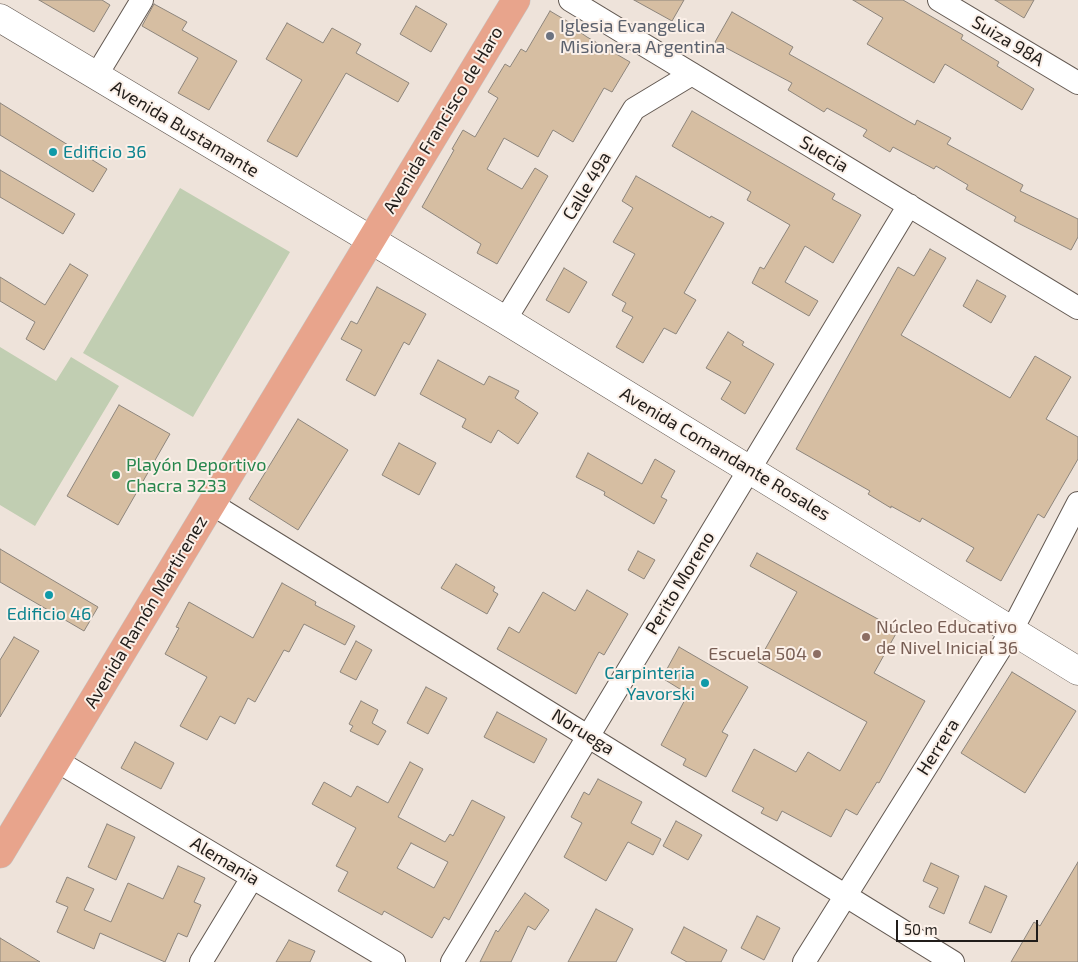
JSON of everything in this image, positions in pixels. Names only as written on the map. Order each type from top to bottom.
[{"type":"main road","name":"Avenida Francisco de Haro","points":[[371,241],[516,0]]},
{"type":"main road","name":"Avenida Bustamante","points":[[0,18],[371,241]]},
{"type":"main road","name":"Avenida Comandante Rosales","points":[[371,241],[505,320],[1078,671]]},
{"type":"main road","name":"Avenida Ramón Martirenez","points":[[0,854],[371,241]]},
{"type":"street","points":[[96,76],[142,0]]},
{"type":"street","name":"Suecia","points":[[570,0],[1078,308]]},
{"type":"street","name":"Suiza 98A","points":[[939,0],[1078,83]]},
{"type":"street","name":"Calle 49a","points":[[505,320],[634,109],[692,74]]},
{"type":"street","name":"Perito Moreno","points":[[452,962],[909,205]]},
{"type":"street","name":"Noruega","points":[[212,504],[953,962]]},
{"type":"street","name":"Herrera","points":[[804,962],[1012,630],[1071,525],[1078,504]]},
{"type":"street","name":"Alemania","points":[[57,760],[394,962]]},
{"type":"street","points":[[201,962],[252,878]]},
{"type":"green space","points":[[180,188],[290,252],[193,417],[83,353]]},
{"type":"green space","points":[[0,347],[56,381],[71,357],[119,386],[35,526],[0,505]]},
{"type":"building","points":[[39,0],[102,0],[110,5],[94,32]]},
{"type":"building","points":[[634,0],[684,0],[672,21]]},
{"type":"building","points":[[853,0],[903,0],[963,35],[961,39],[999,62],[997,66],[1034,89],[1022,110],[945,64],[934,83],[867,44],[883,18]]},
{"type":"building","points":[[995,0],[1034,0],[1024,18]]},
{"type":"building","points":[[154,4],[187,22],[182,30],[237,61],[209,110],[178,93],[198,58],[142,26]]},
{"type":"building","points":[[416,6],[447,24],[431,52],[400,34]]},
{"type":"building","points":[[550,11],[572,24],[571,26],[587,37],[630,62],[612,92],[604,88],[573,142],[553,130],[538,157],[504,138],[487,169],[522,189],[535,168],[548,176],[497,264],[477,253],[481,244],[422,207],[463,130],[475,137],[498,98],[488,92],[505,64],[510,67],[521,49],[526,52]]},
{"type":"building","points":[[732,12],[793,47],[789,54],[915,125],[917,120],[951,138],[947,144],[1023,185],[1020,191],[1078,219],[1078,237],[1071,250],[1014,221],[1016,217],[966,189],[968,185],[936,166],[934,169],[893,147],[890,152],[863,136],[867,130],[827,108],[824,112],[788,90],[792,83],[715,42]]},
{"type":"building","points":[[287,23],[323,43],[332,28],[361,44],[356,53],[409,83],[398,102],[346,73],[297,157],[267,141],[302,80],[266,59]]},
{"type":"building","name":"Edificio 36","points":[[0,103],[107,169],[93,192],[0,135]]},
{"type":"building","points":[[692,111],[835,194],[832,199],[861,215],[833,263],[805,246],[785,282],[818,301],[809,316],[752,283],[760,267],[764,269],[790,225],[747,200],[751,192],[672,146]]},
{"type":"building","points":[[0,170],[75,214],[63,234],[0,197]]},
{"type":"building","points":[[636,176],[710,218],[711,216],[724,223],[684,293],[696,300],[676,334],[664,328],[643,363],[616,347],[633,317],[622,311],[626,303],[612,295],[635,254],[613,242],[633,208],[622,201]]},
{"type":"building","points":[[930,249],[946,258],[901,335],[1010,398],[1035,356],[1071,377],[1046,419],[1078,437],[1078,459],[1044,518],[1038,514],[1001,581],[966,561],[974,548],[922,518],[920,522],[891,506],[891,508],[868,494],[870,491],[796,449],[898,267],[914,276]]},
{"type":"building","points":[[70,264],[88,275],[44,350],[26,339],[35,322],[0,301],[0,277],[45,305]]},
{"type":"building","points":[[564,268],[587,282],[569,313],[546,300]]},
{"type":"building","points":[[977,280],[1006,296],[991,323],[963,306]]},
{"type":"building","points":[[377,287],[426,314],[409,345],[404,342],[375,396],[346,380],[362,350],[341,339],[351,321],[357,324]]},
{"type":"building","points":[[728,332],[744,342],[742,345],[774,364],[745,414],[721,399],[731,382],[706,368]]},
{"type":"building","points":[[438,360],[484,385],[489,376],[519,391],[515,398],[538,413],[518,444],[498,430],[491,443],[462,427],[466,419],[420,394]]},
{"type":"building","points":[[119,405],[170,434],[118,525],[67,496]]},
{"type":"building","points":[[298,419],[348,450],[298,530],[249,499]]},
{"type":"building","points":[[399,443],[436,463],[419,495],[382,475]]},
{"type":"building","points":[[588,453],[642,484],[655,459],[675,471],[661,497],[667,500],[654,524],[604,495],[605,492],[576,477]]},
{"type":"building","name":"Edificio 46","points":[[0,549],[98,607],[84,631],[0,582]]},
{"type":"building","points":[[638,551],[655,560],[644,579],[628,570]]},
{"type":"building","points":[[757,553],[898,630],[874,673],[925,701],[879,783],[877,782],[857,815],[846,809],[831,837],[782,811],[777,821],[761,813],[764,808],[732,791],[754,749],[796,772],[808,752],[840,771],[867,722],[758,662],[797,592],[750,566]]},
{"type":"building","points":[[456,564],[495,587],[493,591],[498,594],[487,614],[441,588]]},
{"type":"building","points":[[282,583],[316,602],[315,605],[355,626],[345,645],[304,624],[289,652],[284,650],[255,702],[248,698],[235,724],[220,716],[207,740],[180,726],[207,677],[165,654],[179,628],[176,627],[189,602],[253,638]]},
{"type":"building","points":[[587,590],[628,614],[604,655],[599,652],[576,694],[497,649],[509,627],[519,633],[543,592],[575,611]]},
{"type":"building","points":[[14,637],[39,651],[0,717],[0,660]]},
{"type":"building","points":[[356,641],[372,650],[356,680],[340,672]]},
{"type":"building","points":[[679,647],[748,687],[722,732],[728,735],[706,777],[683,765],[686,759],[661,745],[688,694],[662,678]]},
{"type":"building","points":[[1012,672],[1076,711],[1025,793],[961,753]]},
{"type":"building","points":[[426,687],[447,698],[428,734],[407,723]]},
{"type":"building","points":[[361,701],[378,710],[372,723],[386,731],[378,745],[350,731],[353,726],[349,724]]},
{"type":"building","points":[[497,712],[547,739],[534,763],[484,737]]},
{"type":"building","points":[[135,742],[174,763],[161,789],[121,768]]},
{"type":"building","points":[[410,762],[423,769],[398,817],[445,842],[450,834],[453,836],[472,800],[505,817],[449,920],[444,917],[432,938],[384,911],[382,915],[338,891],[348,872],[336,866],[356,828],[312,804],[324,782],[351,797],[357,786],[388,803]],"holes":[[[411,843],[448,862],[434,888],[397,868]]]},
{"type":"building","points":[[598,779],[642,802],[631,823],[661,839],[653,855],[628,842],[606,881],[564,857],[582,823],[571,817],[584,792],[589,795]]},
{"type":"building","points":[[676,821],[702,835],[688,860],[663,846]]},
{"type":"building","points":[[107,824],[135,837],[116,880],[88,867]]},
{"type":"building","points":[[1078,862],[1078,962],[1011,962],[1034,922],[1040,926]]},
{"type":"building","points":[[931,863],[959,876],[944,914],[929,907],[938,888],[923,881]]},
{"type":"building","points":[[178,866],[205,878],[194,902],[201,905],[187,937],[178,933],[165,962],[100,933],[94,949],[57,932],[68,907],[56,902],[67,877],[94,889],[84,910],[111,922],[128,883],[163,899]]},
{"type":"building","points":[[985,886],[1007,896],[991,933],[969,923]]},
{"type":"building","points":[[525,893],[549,910],[535,930],[528,926],[511,962],[480,962],[496,930],[498,932]]},
{"type":"building","points":[[596,909],[633,929],[616,962],[568,962]]},
{"type":"building","points":[[757,916],[780,928],[764,960],[741,948]]},
{"type":"building","points":[[684,927],[727,950],[721,962],[687,962],[671,953]]},
{"type":"building","points":[[0,938],[40,962],[0,962]]},
{"type":"building","points":[[289,940],[315,951],[310,962],[276,962]]},
{"type":"place","name":"Iglesia Evangelica Misionera Argentina","points":[[550,36]]},
{"type":"place","name":"Edificio 36","points":[[53,152]]},
{"type":"place","name":"Playón Deportivo Chacra 3233","points":[[116,475]]},
{"type":"place","name":"Edificio 46","points":[[49,595]]},
{"type":"place","name":"Núcleo Educativo de Nivel Inicial 36","points":[[866,637]]},
{"type":"place","name":"Escuela 504","points":[[817,654]]},
{"type":"place","name":"Carpinteria Yavorski","points":[[705,683]]}]
